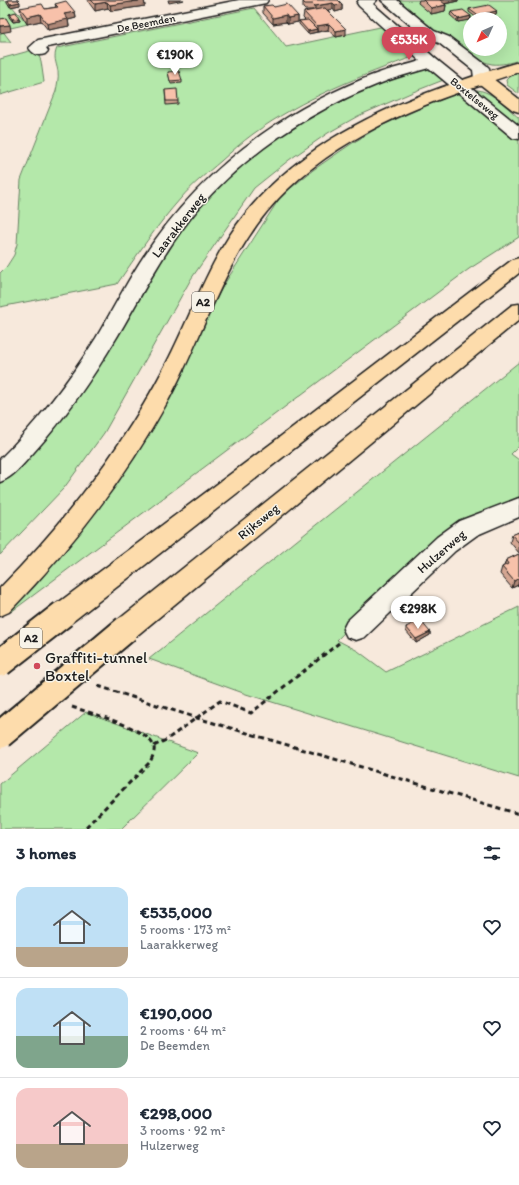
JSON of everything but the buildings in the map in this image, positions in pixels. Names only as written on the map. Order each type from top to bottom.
[{"type":"main road","name":"A2","points":[[7,598],[69,531],[98,493],[142,428],[176,366],[209,289],[237,239],[255,212],[283,184],[312,159],[357,130],[410,104],[482,78],[519,67]]},
{"type":"main road","name":"Boxtelseweg","points":[[482,78],[519,107]]},
{"type":"main road","name":"A2","points":[[0,663],[519,264]]},
{"type":"main road","name":"Rijksweg","points":[[0,735],[126,628],[519,310]]},
{"type":"main road","points":[[438,375],[519,324]]},
{"type":"street","name":"De Beemden","points":[[40,51],[37,48],[43,43],[261,0]]},
{"type":"street","name":"Boxtelseweg","points":[[370,0],[364,2],[431,62],[519,134]]},
{"type":"street","name":"Boxtelseweg","points":[[388,0],[429,34],[429,40],[460,65],[482,78]]},
{"type":"street","name":"Laarakkerweg","points":[[0,473],[36,434],[73,387],[106,338],[150,262],[193,204],[242,156],[302,114],[370,82],[431,62]]},
{"type":"street","name":"Hulzerweg","points":[[356,629],[446,544],[468,528],[519,507]]},
{"type":"path","points":[[154,746],[166,740],[220,701],[251,713],[356,629]]},
{"type":"path","points":[[95,685],[197,718],[519,814]]},
{"type":"path","points":[[65,705],[130,727],[149,738],[154,746],[154,753],[150,762],[84,829]]},
{"type":"green space","points":[[0,0],[7,1],[28,24],[2,30],[11,42],[0,42]]},
{"type":"green space","points":[[399,0],[519,0],[519,60],[509,63],[492,64],[471,56],[507,56],[507,12],[463,12],[463,51],[430,27]]},
{"type":"green space","points":[[254,8],[286,47],[385,26],[418,55],[332,89],[292,109],[249,137],[185,193],[155,229],[117,284],[0,307],[0,273],[7,266],[14,255],[17,244],[21,180],[56,91],[58,71],[55,57],[57,48]]},
{"type":"green space","points":[[36,49],[41,61],[44,82],[0,95],[0,59]]},
{"type":"green space","points":[[420,68],[436,71],[446,79],[358,116],[328,133],[289,160],[254,188],[191,279],[104,433],[64,488],[0,555],[0,481],[199,203],[268,141],[333,102]]},
{"type":"green space","points":[[519,72],[519,94],[507,85],[506,80],[511,75]]},
{"type":"green space","points":[[472,90],[485,92],[497,99],[519,118],[519,127]]},
{"type":"green space","points":[[461,92],[519,138],[519,237],[469,269],[11,612],[6,610],[195,339],[223,286],[281,196],[313,170],[379,127],[432,103]]},
{"type":"green space","points":[[519,362],[519,446],[511,454],[519,460],[519,503],[482,519],[440,534],[337,640],[358,651],[386,672],[519,607],[519,778],[246,694],[149,659]]},
{"type":"green space","points":[[86,712],[198,753],[121,829],[0,829],[0,784]]},
{"type":"place","name":"Graffiti-tunnel Boxtel","points":[[37,666]]}]
